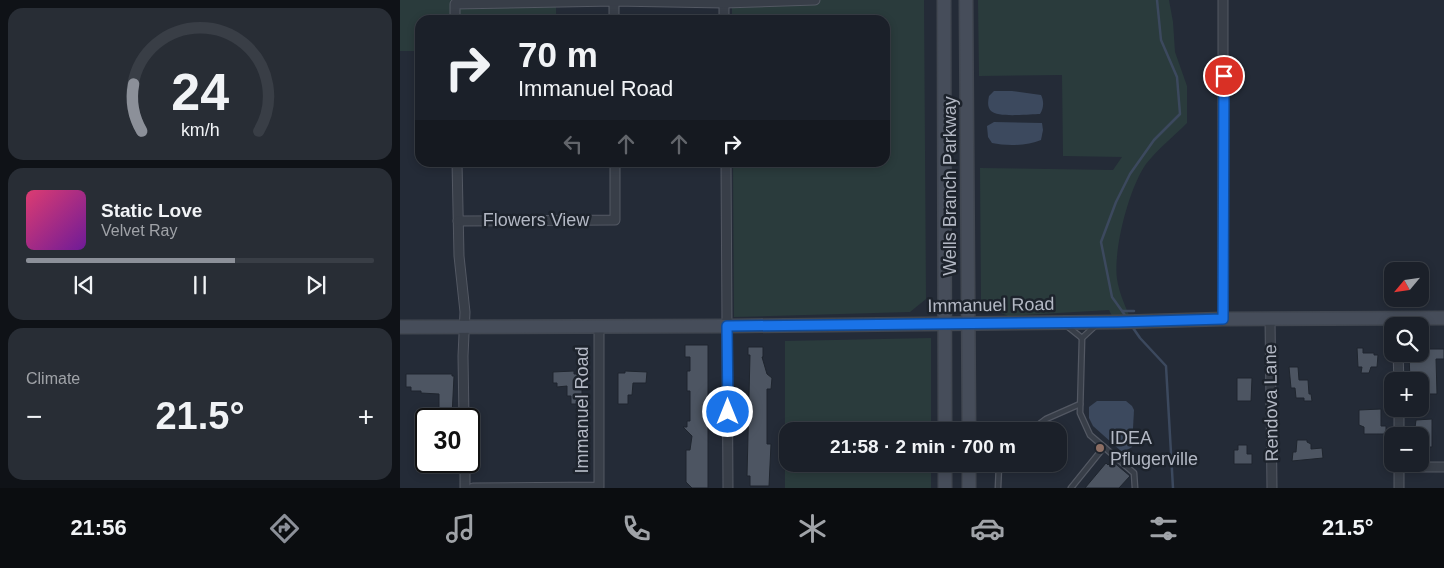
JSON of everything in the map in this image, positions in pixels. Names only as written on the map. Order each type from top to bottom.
[{"type":"street","points":[[455,15],[454,4],[815,0]]},
{"type":"street","name":"Wells Branch Parkway","points":[[944,0],[945,422]]},
{"type":"street","name":"Wells Branch Parkway","points":[[966,0],[969,422]]},
{"type":"street","points":[[1223,0],[1223,319]]},
{"type":"street","points":[[614,1],[614,15]]},
{"type":"street","points":[[724,1],[724,15]]},
{"type":"street","points":[[457,167],[459,256],[465,312],[464,408]]},
{"type":"street","name":"Flowers View","points":[[458,221],[615,220],[614,167]]},
{"type":"street","points":[[726,167],[728,488]]},
{"type":"street","name":"Immanuel Road","points":[[400,327],[968,324],[1270,318],[1384,322]]},
{"type":"street","name":"Rendova Lane","points":[[1270,318],[1272,488]]},
{"type":"street","name":"Immanuel Road","points":[[1429,319],[1444,318]]},
{"type":"street","name":"Immanuel Road","points":[[473,488],[599,487],[599,326]]},
{"type":"street","points":[[1429,466],[1444,467]]},
{"type":"street","points":[[945,472],[945,488]]},
{"type":"street","points":[[969,472],[969,488]]},
{"type":"street","points":[[1399,472],[1399,488]]},
{"type":"street","points":[[465,473],[465,488]]},
{"type":"lane","points":[[1062,322],[1082,338]]},
{"type":"lane","points":[[1099,322],[1082,338],[1080,413],[1090,435],[1134,473],[1135,488]]},
{"type":"lane","points":[[1041,422],[1046,418],[1080,404]]},
{"type":"lane","points":[[1071,488],[1104,447]]},
{"type":"lane","points":[[998,488],[999,472]]},
{"type":"shaded area","points":[[400,0],[556,0],[556,15],[415,15],[415,51],[400,51]]},
{"type":"shaded area","points":[[732,0],[924,0],[926,299],[910,312],[734,317],[733,167],[890,167],[890,15],[732,15]]},
{"type":"shaded area","points":[[978,0],[1169,0],[1175,52],[1187,86],[1187,123],[1146,164],[1128,203],[1117,252],[1116,267],[1119,288],[1129,315],[1112,316],[1109,310],[1008,316],[995,310],[981,299],[980,168],[1113,170],[1122,157],[1063,156],[1062,75],[979,76]]},
{"type":"shaded area","points":[[931,338],[931,422],[785,422],[785,341]]},
{"type":"shaded area","points":[[785,472],[931,472],[931,488],[785,488]]},
{"type":"water","points":[[994,91],[1012,91],[1041,95],[1043,105],[1041,112],[1040,114],[1022,115],[995,113],[991,111],[988,104],[989,96]]},
{"type":"water","points":[[994,122],[1042,123],[1041,140],[1016,145],[992,143],[988,137],[987,126]]},
{"type":"water","points":[[1097,401],[1126,401],[1132,406],[1134,410],[1132,447],[1121,451],[1093,426],[1089,418],[1089,407]]},
{"type":"building","points":[[685,345],[708,345],[708,406],[706,406],[708,421],[708,488],[692,488],[686,482],[686,450],[690,450],[692,436],[683,427],[687,427],[687,421],[690,421],[690,391],[687,391],[687,371],[690,371],[690,357],[685,357]]},
{"type":"building","points":[[748,347],[763,347],[762,357],[767,374],[772,378],[771,389],[767,389],[767,444],[771,444],[769,486],[750,486],[750,476],[747,476],[750,355],[748,355]]},
{"type":"building","points":[[1357,348],[1363,348],[1363,353],[1378,355],[1377,367],[1371,367],[1369,373],[1361,373],[1362,367],[1358,367]]},
{"type":"building","points":[[1429,349],[1444,349],[1444,359],[1436,359],[1437,394],[1429,394],[1429,372],[1410,372],[1409,362],[1429,362]]},
{"type":"building","points":[[1289,367],[1298,367],[1299,380],[1308,380],[1309,394],[1311,394],[1312,401],[1296,398],[1295,388],[1291,388]]},
{"type":"building","points":[[574,371],[574,374],[582,374],[582,404],[571,404],[571,396],[567,396],[567,386],[557,387],[557,383],[553,383],[553,372]]},
{"type":"building","points":[[625,371],[647,372],[646,383],[633,383],[632,395],[628,395],[628,404],[618,404],[618,373],[625,373]]},
{"type":"building","points":[[406,374],[452,374],[454,376],[452,408],[439,408],[439,394],[411,391],[411,387],[406,387]]},
{"type":"building","points":[[1237,378],[1252,378],[1251,401],[1237,401]]},
{"type":"building","points":[[1381,409],[1381,426],[1386,426],[1384,427],[1384,434],[1364,434],[1364,427],[1359,425],[1359,410]]},
{"type":"building","points":[[1432,419],[1432,447],[1429,447],[1429,427],[1415,427],[1416,420]]},
{"type":"building","points":[[1297,440],[1307,440],[1311,444],[1311,449],[1322,448],[1323,458],[1292,461],[1293,452],[1296,452]]},
{"type":"building","points":[[1238,445],[1247,445],[1247,454],[1252,454],[1252,464],[1234,464],[1234,450],[1238,450]]},
{"type":"building","points":[[1112,461],[1130,476],[1119,488],[1085,488],[1106,463],[1108,465]]},
{"type":"waterway","points":[[1127,318],[1112,297],[1101,242],[1116,202],[1130,174],[1154,140],[1180,114],[1177,77],[1161,40],[1157,0]]},
{"type":"waterway","points":[[1122,311],[1134,311]]},
{"type":"waterway","points":[[1131,325],[1140,338],[1166,366],[1173,488]]},
{"type":"place","name":"IDEA Pflugerville","points":[[1100,448]]},
{"type":"route","points":[[728,412],[727,326],[1118,322],[1223,319],[1224,76]]}]
